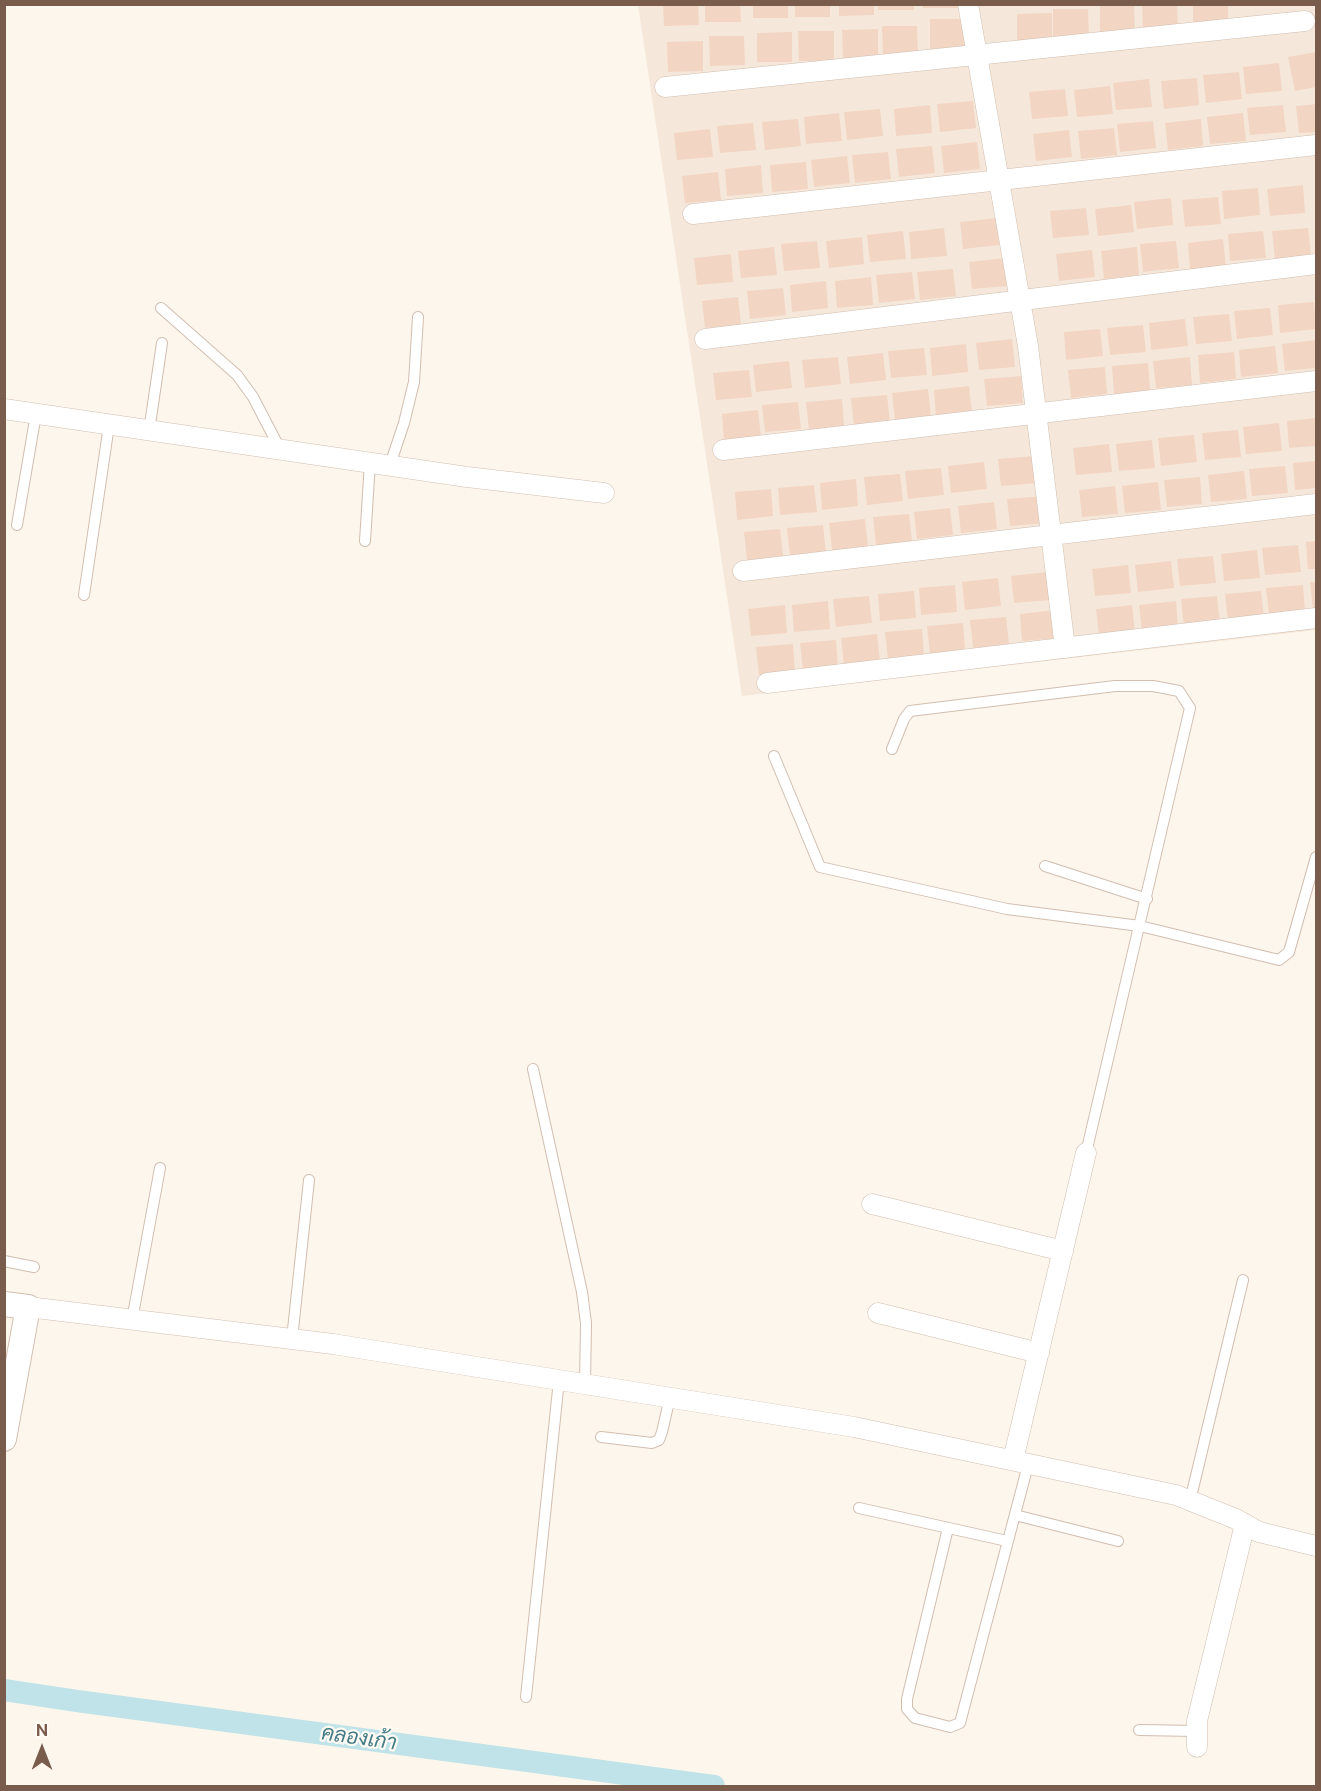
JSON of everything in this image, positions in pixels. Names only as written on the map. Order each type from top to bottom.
[{"type":"street","points":[[968,4],[1020,300],[1065,648]]},
{"type":"street","points":[[665,87],[1305,21]]},
{"type":"street","points":[[693,214],[1316,145]]},
{"type":"street","points":[[705,339],[1317,264]]},
{"type":"street","points":[[723,450],[1317,381]]},
{"type":"street","points":[[4,409],[466,477],[604,493]]},
{"type":"street","points":[[742,571],[1317,504]]},
{"type":"street","points":[[767,683],[1317,618]]},
{"type":"street","points":[[1020,1462],[1039,1353],[1086,1153]]},
{"type":"street","points":[[872,1204],[1063,1251]]},
{"type":"street","points":[[4,1439],[16,1306],[333,1344],[854,1426],[1176,1495],[1259,1532],[1317,1545]]},
{"type":"street","points":[[878,1313],[1039,1353]]},
{"type":"street","points":[[1197,1739],[1197,1721],[1245,1524]]},
{"type":"lane","points":[[161,308],[237,375],[252,397],[280,449]]},
{"type":"lane","points":[[390,465],[414,382],[418,317]]},
{"type":"lane","points":[[149,431],[162,343]]},
{"type":"lane","points":[[17,525],[36,414]]},
{"type":"lane","points":[[84,595],[109,425]]},
{"type":"lane","points":[[365,541],[370,462]]},
{"type":"lane","points":[[892,749],[904,719],[910,711],[1115,686],[1153,686],[1179,691],[1190,708],[1086,1153]]},
{"type":"lane","points":[[774,756],[820,867],[1007,909],[1140,926],[1279,960],[1289,952],[1317,857]]},
{"type":"lane","points":[[1045,866],[1147,899]]},
{"type":"lane","points":[[533,1069],[582,1292],[586,1323],[585,1384]]},
{"type":"lane","points":[[132,1320],[160,1168]]},
{"type":"lane","points":[[292,1339],[309,1180]]},
{"type":"lane","points":[[4,1262],[34,1267]]},
{"type":"lane","points":[[1190,1501],[1243,1280]]},
{"type":"lane","points":[[526,1697],[559,1380]]},
{"type":"lane","points":[[601,1437],[652,1443],[658,1440],[670,1397]]},
{"type":"lane","points":[[948,1528],[908,1699],[908,1709],[915,1718],[951,1727],[960,1723],[1014,1515],[1020,1462]]},
{"type":"lane","points":[[859,1508],[1007,1541]]},
{"type":"lane","points":[[1014,1515],[1118,1541]]},
{"type":"lane","points":[[1139,1730],[1197,1739]]},
{"type":"shaded area","points":[[638,5],[1316,5],[1316,630],[742,696]]},
{"type":"building","points":[[663,4],[698,4],[699,25],[664,26]]},
{"type":"building","points":[[705,4],[740,4],[741,22],[705,22]]},
{"type":"building","points":[[753,4],[788,4],[788,18],[753,18]]},
{"type":"building","points":[[795,4],[830,4],[830,17],[795,17]]},
{"type":"building","points":[[839,4],[874,4],[874,15],[839,16]]},
{"type":"building","points":[[878,4],[914,4],[914,10],[878,10]]},
{"type":"building","points":[[923,4],[958,4],[958,8],[923,8]]},
{"type":"building","points":[[1100,4],[1134,4],[1135,33],[1100,34]]},
{"type":"building","points":[[1142,4],[1177,4],[1178,31],[1143,31]]},
{"type":"building","points":[[1193,4],[1228,4],[1228,25],[1193,25]]},
{"type":"building","points":[[1053,9],[1088,9],[1089,38],[1053,39]]},
{"type":"building","points":[[1052,13],[1052,43],[1017,44],[1017,14]]},
{"type":"building","points":[[930,19],[965,19],[965,48],[930,49]]},
{"type":"building","points":[[882,26],[917,26],[918,55],[883,56]]},
{"type":"building","points":[[878,29],[878,59],[843,60],[842,30]]},
{"type":"building","points":[[798,31],[834,31],[834,61],[799,61]]},
{"type":"building","points":[[792,32],[792,62],[757,62],[757,33]]},
{"type":"building","points":[[709,36],[744,36],[745,65],[710,66]]},
{"type":"building","points":[[703,41],[703,71],[668,72],[667,42]]},
{"type":"building","points":[[1316,52],[1316,87],[1295,91],[1288,57]]},
{"type":"building","points":[[1279,63],[1282,91],[1246,94],[1243,67]]},
{"type":"building","points":[[1239,72],[1242,99],[1206,103],[1203,75]]},
{"type":"building","points":[[1197,78],[1199,105],[1164,109],[1161,81]]},
{"type":"building","points":[[1149,79],[1152,107],[1116,110],[1113,83]]},
{"type":"building","points":[[1110,86],[1113,114],[1077,117],[1074,90]]},
{"type":"building","points":[[1065,89],[1068,116],[1032,119],[1029,92]]},
{"type":"building","points":[[973,101],[976,128],[940,132],[937,104]]},
{"type":"building","points":[[1316,104],[1316,132],[1299,133],[1296,106]]},
{"type":"building","points":[[930,105],[932,133],[896,136],[894,109]]},
{"type":"building","points":[[1283,105],[1286,132],[1250,135],[1247,108]]},
{"type":"building","points":[[880,109],[883,136],[847,140],[844,112]]},
{"type":"building","points":[[839,113],[842,141],[806,144],[804,117]]},
{"type":"building","points":[[1243,113],[1246,141],[1210,144],[1207,117]]},
{"type":"building","points":[[798,119],[801,146],[765,150],[762,122]]},
{"type":"building","points":[[1201,119],[1203,146],[1168,150],[1165,123]]},
{"type":"building","points":[[1153,121],[1156,148],[1120,152],[1117,124]]},
{"type":"building","points":[[753,123],[756,150],[720,153],[717,126]]},
{"type":"building","points":[[1114,128],[1117,155],[1081,159],[1078,131]]},
{"type":"building","points":[[710,129],[713,157],[677,160],[674,133]]},
{"type":"building","points":[[1069,130],[1072,157],[1036,161],[1033,134]]},
{"type":"building","points":[[977,142],[980,169],[944,173],[941,146]]},
{"type":"building","points":[[932,146],[935,173],[899,177],[896,149]]},
{"type":"building","points":[[888,152],[891,179],[855,183],[852,155]]},
{"type":"building","points":[[847,156],[850,183],[814,187],[811,160]]},
{"type":"building","points":[[806,162],[808,189],[772,192],[770,165]]},
{"type":"building","points":[[761,165],[763,193],[727,196],[725,169]]},
{"type":"building","points":[[718,172],[721,200],[685,203],[682,176]]},
{"type":"building","points":[[1303,185],[1305,213],[1270,216],[1267,189]]},
{"type":"building","points":[[1258,188],[1260,215],[1224,219],[1222,191]]},
{"type":"building","points":[[1218,197],[1221,224],[1185,227],[1182,200]]},
{"type":"building","points":[[1171,198],[1173,225],[1137,229],[1134,202]]},
{"type":"building","points":[[1131,205],[1134,232],[1098,236],[1095,209]]},
{"type":"building","points":[[1086,208],[1089,235],[1053,238],[1050,211]]},
{"type":"building","points":[[997,218],[999,245],[963,249],[960,222]]},
{"type":"building","points":[[944,228],[947,256],[911,259],[909,232]]},
{"type":"building","points":[[1308,228],[1311,255],[1275,259],[1272,231]]},
{"type":"building","points":[[903,231],[906,259],[870,262],[867,235]]},
{"type":"building","points":[[1263,231],[1266,258],[1230,261],[1228,234]]},
{"type":"building","points":[[862,237],[864,264],[829,268],[826,241]]},
{"type":"building","points":[[1223,239],[1226,267],[1190,270],[1188,243]]},
{"type":"building","points":[[817,241],[820,268],[784,271],[781,244]]},
{"type":"building","points":[[1176,241],[1179,268],[1143,272],[1140,244]]},
{"type":"building","points":[[774,247],[777,275],[741,278],[738,251]]},
{"type":"building","points":[[1137,247],[1139,275],[1104,279],[1101,251]]},
{"type":"building","points":[[1092,250],[1095,277],[1059,281],[1056,254]]},
{"type":"building","points":[[731,254],[733,282],[697,285],[694,258]]},
{"type":"building","points":[[1005,258],[1008,286],[972,289],[969,262]]},
{"type":"building","points":[[953,269],[956,296],[920,300],[917,272]]},
{"type":"building","points":[[912,272],[915,299],[879,303],[876,275]]},
{"type":"building","points":[[871,277],[873,305],[837,308],[835,281]]},
{"type":"building","points":[[826,281],[828,308],[792,312],[790,285]]},
{"type":"building","points":[[783,288],[786,315],[750,319],[747,291]]},
{"type":"building","points":[[738,297],[741,324],[705,328],[702,301]]},
{"type":"building","points":[[1314,302],[1316,329],[1280,333],[1278,305]]},
{"type":"building","points":[[1270,308],[1273,335],[1237,339],[1234,311]]},
{"type":"building","points":[[1229,314],[1232,341],[1196,344],[1193,317]]},
{"type":"building","points":[[1185,319],[1188,346],[1151,350],[1149,323]]},
{"type":"building","points":[[1143,325],[1146,352],[1110,355],[1107,328]]},
{"type":"building","points":[[1100,329],[1103,356],[1066,360],[1064,332]]},
{"type":"building","points":[[1012,339],[1015,367],[979,370],[976,343]]},
{"type":"building","points":[[1316,340],[1316,368],[1285,371],[1282,344]]},
{"type":"building","points":[[966,344],[968,372],[932,376],[930,348]]},
{"type":"building","points":[[1275,346],[1278,373],[1241,377],[1239,350]]},
{"type":"building","points":[[924,348],[927,375],[891,378],[888,351]]},
{"type":"building","points":[[1234,352],[1236,379],[1200,383],[1198,355]]},
{"type":"building","points":[[883,353],[886,380],[850,384],[847,357]]},
{"type":"building","points":[[838,357],[841,384],[805,388],[802,360]]},
{"type":"building","points":[[1190,357],[1192,385],[1156,388],[1153,361]]},
{"type":"building","points":[[789,361],[792,388],[756,392],[753,365]]},
{"type":"building","points":[[1148,363],[1150,390],[1114,394],[1112,366]]},
{"type":"building","points":[[1105,367],[1107,394],[1071,398],[1068,370]]},
{"type":"building","points":[[749,370],[752,397],[716,400],[713,373]]},
{"type":"building","points":[[1021,376],[1023,403],[987,406],[984,379]]},
{"type":"building","points":[[969,386],[972,414],[936,417],[934,390]]},
{"type":"building","points":[[928,389],[931,417],[895,420],[892,393]]},
{"type":"building","points":[[887,395],[890,422],[854,426],[851,398]]},
{"type":"building","points":[[842,399],[844,426],[809,430],[806,402]]},
{"type":"building","points":[[798,402],[801,429],[765,432],[762,405]]},
{"type":"building","points":[[758,410],[761,437],[724,441],[722,414]]},
{"type":"building","points":[[1316,418],[1316,446],[1289,448],[1287,421]]},
{"type":"building","points":[[1279,423],[1282,451],[1246,454],[1243,427]]},
{"type":"building","points":[[1238,430],[1241,457],[1205,460],[1202,433]]},
{"type":"building","points":[[1194,435],[1197,462],[1161,466],[1158,438]]},
{"type":"building","points":[[1152,440],[1155,468],[1119,471],[1116,444]]},
{"type":"building","points":[[1109,444],[1112,472],[1076,475],[1073,448]]},
{"type":"building","points":[[1034,456],[1037,483],[1001,486],[998,459]]},
{"type":"building","points":[[1316,461],[1316,488],[1295,490],[1293,463]]},
{"type":"building","points":[[984,462],[987,489],[951,493],[948,466]]},
{"type":"building","points":[[1285,466],[1288,493],[1252,496],[1249,469]]},
{"type":"building","points":[[941,468],[944,495],[908,499],[905,471]]},
{"type":"building","points":[[1244,471],[1247,499],[1211,502],[1208,475]]},
{"type":"building","points":[[900,474],[903,501],[867,505],[864,477]]},
{"type":"building","points":[[1200,477],[1202,504],[1167,507],[1164,480]]},
{"type":"building","points":[[856,479],[858,506],[822,510],[820,483]]},
{"type":"building","points":[[1158,482],[1161,510],[1125,513],[1122,486]]},
{"type":"building","points":[[814,485],[817,512],[780,515],[778,488]]},
{"type":"building","points":[[1115,486],[1118,514],[1082,517],[1079,490]]},
{"type":"building","points":[[771,489],[773,516],[737,520],[735,492]]},
{"type":"building","points":[[1043,496],[1046,523],[1010,526],[1007,499]]},
{"type":"building","points":[[994,502],[997,529],[961,533],[958,506]]},
{"type":"building","points":[[950,508],[953,535],[917,539],[914,512]]},
{"type":"building","points":[[909,514],[912,541],[876,545],[873,517]]},
{"type":"building","points":[[865,519],[868,547],[832,550],[829,523]]},
{"type":"building","points":[[823,525],[826,552],[790,556],[787,528]]},
{"type":"building","points":[[780,529],[783,556],[747,560],[744,532]]},
{"type":"building","points":[[1316,541],[1316,569],[1308,569],[1306,542]]},
{"type":"building","points":[[1298,545],[1301,572],[1265,575],[1262,548]]},
{"type":"building","points":[[1257,550],[1260,578],[1224,581],[1221,554]]},
{"type":"building","points":[[1213,556],[1216,583],[1180,586],[1177,559]]},
{"type":"building","points":[[1171,561],[1174,588],[1138,592],[1135,565]]},
{"type":"building","points":[[1128,565],[1131,593],[1095,596],[1092,569]]},
{"type":"building","points":[[1048,572],[1050,600],[1014,603],[1011,576]]},
{"type":"building","points":[[998,578],[1001,606],[965,610],[962,582]]},
{"type":"building","points":[[1310,582],[1316,582],[1316,609],[1313,610]]},
{"type":"building","points":[[955,585],[957,612],[921,615],[919,588]]},
{"type":"building","points":[[1303,585],[1305,612],[1269,615],[1266,588]]},
{"type":"building","points":[[914,591],[916,618],[880,621],[878,594]]},
{"type":"building","points":[[1261,591],[1264,618],[1228,621],[1225,594]]},
{"type":"building","points":[[869,596],[872,623],[836,627],[833,599]]},
{"type":"building","points":[[1217,596],[1220,623],[1184,627],[1181,599]]},
{"type":"building","points":[[828,601],[830,629],[794,632],[792,605]]},
{"type":"building","points":[[1176,601],[1178,629],[1142,632],[1139,605]]},
{"type":"building","points":[[785,605],[787,633],[751,636],[748,609]]},
{"type":"building","points":[[1132,605],[1135,633],[1099,636],[1096,609]]},
{"type":"building","points":[[1056,610],[1059,638],[1022,641],[1020,614]]},
{"type":"building","points":[[1006,617],[1009,644],[973,648],[970,620]]},
{"type":"building","points":[[963,623],[965,650],[930,654],[927,626]]},
{"type":"building","points":[[922,629],[924,656],[888,659],[885,632]]},
{"type":"building","points":[[877,634],[880,661],[844,665],[841,638]]},
{"type":"building","points":[[836,640],[838,667],[803,671],[800,643]]},
{"type":"building","points":[[793,644],[795,671],[759,675],[756,647]]},
{"type":"waterway","name":"คลองเก้า","points":[[4,1690],[714,1786]]}]
